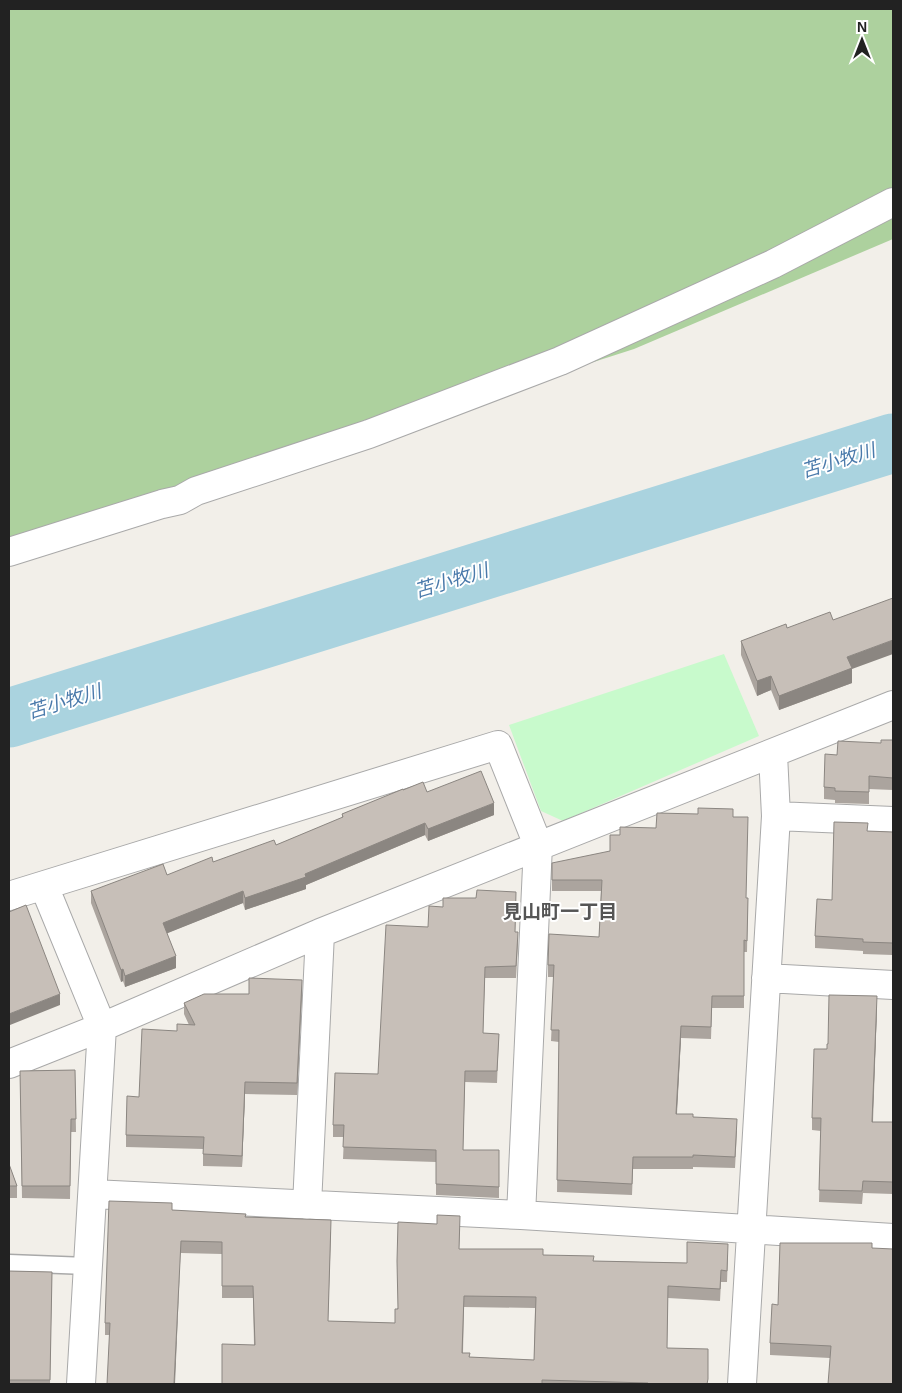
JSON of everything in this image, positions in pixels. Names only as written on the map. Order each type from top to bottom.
[{"type":"street","points":[[9,552],[180,500],[196,492],[369,434],[560,361],[773,264],[893,202]]},
{"type":"street","points":[[9,1064],[102,1027],[320,933],[538,845],[773,754],[893,704]]},
{"type":"street","points":[[9,896],[498,745],[538,845],[521,1215]]},
{"type":"street","points":[[742,1384],[776,816],[773,754]]},
{"type":"street","points":[[776,816],[893,821]]},
{"type":"street","points":[[44,886],[102,1027],[81,1384]]},
{"type":"street","points":[[307,1205],[320,933]]},
{"type":"street","points":[[766,978],[893,984]]},
{"type":"street","points":[[93,1194],[521,1215],[893,1238]]},
{"type":"lane","points":[[9,1263],[88,1266]]},
{"type":"green space","points":[[9,9],[893,9],[893,239],[634,349],[9,550]]},
{"type":"green space","points":[[724,654],[759,736],[563,821],[541,811],[509,725]]},
{"type":"building","points":[[893,598],[893,640],[847,657],[852,668],[779,696],[771,676],[757,681],[741,641],[786,624],[787,628],[830,612],[833,620]]},
{"type":"building","points":[[881,740],[893,740],[893,778],[869,776],[869,792],[835,791],[835,788],[824,787],[825,754],[837,755],[838,741],[881,743]]},
{"type":"building","points":[[481,771],[494,803],[428,829],[425,823],[305,874],[306,877],[245,898],[243,891],[163,923],[176,956],[125,976],[123,969],[121,970],[91,891],[163,864],[167,875],[212,857],[213,862],[274,840],[276,845],[343,817],[342,814],[403,789],[423,782],[427,792]]},
{"type":"building","points":[[698,808],[733,809],[733,817],[748,817],[746,898],[748,898],[747,941],[744,940],[744,996],[712,996],[711,1027],[681,1026],[676,1114],[693,1114],[693,1117],[737,1119],[735,1157],[693,1155],[693,1157],[633,1157],[632,1184],[557,1180],[559,1030],[551,1030],[554,965],[548,965],[549,934],[599,937],[602,880],[552,880],[552,863],[610,851],[610,835],[620,835],[620,827],[656,828],[657,813],[698,814]]},
{"type":"building","points":[[834,822],[868,823],[867,831],[893,832],[893,943],[863,942],[863,939],[815,936],[817,899],[832,900]]},
{"type":"building","points":[[477,890],[516,892],[515,932],[518,932],[516,966],[485,967],[483,1033],[499,1034],[497,1071],[465,1071],[463,1150],[499,1150],[499,1187],[436,1184],[436,1150],[343,1147],[344,1125],[333,1125],[335,1073],[378,1074],[386,925],[428,927],[429,906],[443,907],[443,898],[476,898]]},
{"type":"building","points":[[26,905],[60,994],[9,1014],[9,912]]},
{"type":"building","points":[[249,978],[302,980],[297,1083],[245,1082],[242,1156],[203,1154],[204,1137],[126,1135],[127,1096],[139,1097],[142,1029],[177,1031],[177,1024],[195,1025],[184,1003],[204,994],[249,994]]},
{"type":"building","points":[[829,995],[877,996],[872,1122],[893,1122],[893,1182],[863,1181],[862,1191],[819,1190],[821,1118],[812,1118],[814,1049],[827,1049]]},
{"type":"building","points":[[75,1070],[76,1119],[71,1119],[70,1186],[22,1186],[20,1071]]},
{"type":"building","points":[[9,1164],[17,1186],[9,1186]]},
{"type":"building","points":[[109,1201],[172,1203],[172,1210],[246,1214],[245,1217],[331,1220],[328,1321],[395,1323],[395,1309],[398,1309],[398,1222],[437,1224],[437,1215],[460,1216],[459,1249],[543,1249],[543,1255],[594,1256],[593,1261],[687,1263],[687,1242],[728,1244],[727,1271],[721,1270],[720,1289],[668,1286],[667,1348],[708,1349],[707,1384],[542,1380],[542,1384],[222,1384],[222,1344],[255,1345],[253,1286],[222,1286],[222,1242],[181,1241],[174,1384],[107,1384],[110,1323],[105,1323]],"holes":[[[464,1296],[536,1297],[534,1360],[469,1357],[470,1353],[462,1353]]]},
{"type":"building","points":[[780,1243],[872,1243],[872,1248],[893,1249],[893,1384],[828,1384],[831,1346],[770,1343],[772,1304],[778,1305]]},
{"type":"building","points":[[9,1271],[52,1272],[50,1380],[9,1380]]},
{"type":"waterway","name":"苫小牧川","points":[[9,718],[893,443]]},
{"type":"district","name":"見山町一丁目","points":[[560,911]]}]
